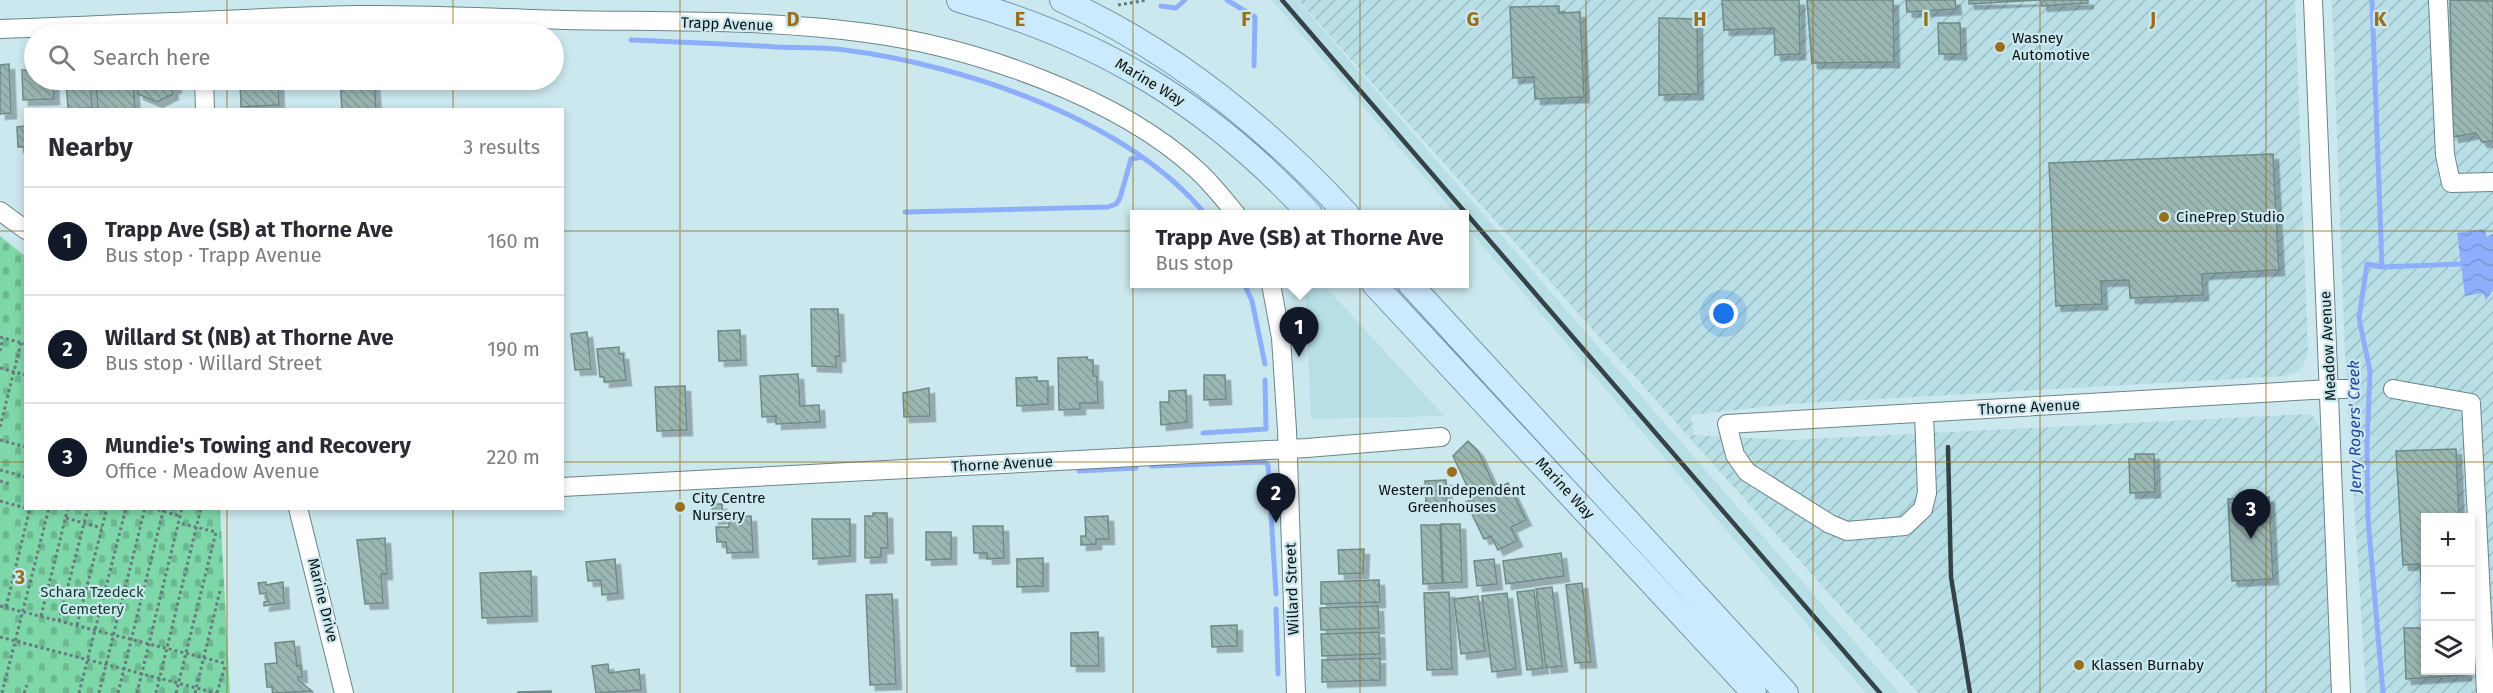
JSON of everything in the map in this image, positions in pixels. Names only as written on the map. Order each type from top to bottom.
[{"type":"main road","name":"Marine Way","points":[[959,0],[1069,37],[1128,66],[1184,101],[1270,171],[1306,210]]},
{"type":"main road","name":"Marine Way","points":[[1062,0],[1123,29],[1174,61],[1226,99],[1343,210]]},
{"type":"main road","name":"Marine Way","points":[[1378,288],[1754,693]]},
{"type":"main road","name":"Marine Way","points":[[1414,288],[1786,693]]},
{"type":"street","name":"Meadow Avenue","points":[[2313,0],[2339,389],[2341,693]]},
{"type":"street","points":[[2438,0],[2445,155],[2451,183],[2493,182]]},
{"type":"street","name":"Trapp Avenue","points":[[250,24],[358,15],[767,25],[867,33],[913,41],[1055,85],[1111,112],[1150,135],[1197,170],[1232,210]]},
{"type":"street","name":"Trapp Avenue","points":[[0,29],[24,29]]},
{"type":"street","points":[[204,90],[205,108]]},
{"type":"street","points":[[0,211],[24,229]]},
{"type":"street","points":[[1272,288],[1281,338],[1287,448]]},
{"type":"street","name":"Thorne Avenue","points":[[1924,413],[1927,493],[1923,509],[1905,526],[1848,531],[1830,524],[1747,472],[1735,455],[1727,424],[2339,389]]},
{"type":"street","points":[[2393,389],[2471,402],[2486,693]]},
{"type":"street","name":"Thorne Avenue","points":[[564,487],[1287,448],[1441,437]]},
{"type":"street","name":"Willard Street","points":[[1287,448],[1296,693]]},
{"type":"street","name":"Marine Drive","points":[[299,510],[345,693]]},
{"type":"path","points":[[0,351],[2,338],[23,343],[0,427]]},
{"type":"path","points":[[0,368],[24,374]]},
{"type":"path","points":[[0,440],[24,446]]},
{"type":"path","points":[[0,470],[24,476]]},
{"type":"path","points":[[0,481],[10,484]]},
{"type":"path","points":[[0,501],[24,507]]},
{"type":"path","points":[[6,607],[29,510]]},
{"type":"path","points":[[2,693],[48,510]]},
{"type":"path","points":[[41,616],[68,510]]},
{"type":"path","points":[[59,621],[87,510]]},
{"type":"path","points":[[77,625],[106,510]]},
{"type":"path","points":[[79,693],[125,510]]},
{"type":"path","points":[[99,693],[144,510]]},
{"type":"path","points":[[118,693],[164,510],[180,516]]},
{"type":"path","points":[[137,693],[182,510]]},
{"type":"path","points":[[156,693],[201,510]]},
{"type":"path","points":[[66,518],[102,528]]},
{"type":"path","points":[[176,693],[216,532],[178,523]]},
{"type":"path","points":[[195,693],[220,591]]},
{"type":"path","points":[[0,606],[225,664],[217,693],[0,637]]},
{"type":"path","points":[[24,693],[27,686]]},
{"type":"shaded area","points":[[1272,0],[1297,0],[1899,693],[1866,693],[1469,230],[1469,210],[1453,210]]},
{"type":"shaded area","points":[[1298,0],[2295,0],[2308,353],[2303,366],[2296,372],[2286,376],[1789,404],[1691,415],[1694,435],[1791,440],[2310,414],[2317,421],[2322,437],[2333,693],[1918,693]]},
{"type":"shaded area","points":[[2332,0],[2493,0],[2493,693],[2366,693],[2345,356]]},
{"type":"shaded area","points":[[1305,288],[1327,288],[1444,416],[1311,419]]},
{"type":"green space","name":"Schara Tzedeck Cemetery","points":[[0,236],[24,255],[24,510],[220,510],[230,693],[0,693]]},
{"type":"water","points":[[2485,229],[2486,237],[2493,234],[2493,290],[2486,300],[2483,293],[2465,296],[2457,233]]},
{"type":"building","points":[[1722,0],[1799,0],[1800,54],[1775,55],[1774,28],[1724,30]]},
{"type":"building","points":[[1807,0],[1893,0],[1894,62],[1812,63]]},
{"type":"building","points":[[1906,0],[1955,0],[1956,9],[1907,12]]},
{"type":"building","points":[[1969,0],[2040,0],[1969,4]]},
{"type":"building","points":[[2041,0],[2088,0],[2088,3],[2042,6]]},
{"type":"building","points":[[2450,0],[2493,1],[2493,141],[2482,142],[2476,133],[2453,137]]},
{"type":"building","points":[[1559,6],[1559,13],[1580,12],[1584,97],[1535,99],[1534,77],[1513,78],[1510,7]]},
{"type":"building","points":[[1659,18],[1697,19],[1698,94],[1659,95]]},
{"type":"building","points":[[1938,23],[1960,23],[1961,54],[1939,54]]},
{"type":"building","points":[[9,64],[11,113],[0,114],[0,65]]},
{"type":"building","points":[[22,70],[24,70],[24,90],[54,90],[54,99],[23,100]]},
{"type":"building","points":[[67,90],[91,90],[92,108],[68,108]]},
{"type":"building","points":[[97,90],[134,90],[135,108],[98,108]]},
{"type":"building","points":[[138,90],[172,90],[173,94],[157,102],[138,94]]},
{"type":"building","points":[[240,90],[278,90],[279,105],[241,107]]},
{"type":"building","points":[[341,90],[375,90],[376,108],[342,108]]},
{"type":"building","points":[[24,126],[24,147],[18,147],[17,127]]},
{"type":"building","name":"CinePrep Studio","points":[[2273,154],[2279,270],[2202,274],[2203,295],[2130,298],[2129,280],[2101,281],[2102,304],[2056,306],[2049,163]]},
{"type":"building","points":[[811,309],[838,309],[840,356],[836,356],[836,367],[812,366]]},
{"type":"building","points":[[740,330],[741,360],[719,361],[718,331]]},
{"type":"building","points":[[587,332],[591,369],[575,370],[571,334]]},
{"type":"building","points":[[619,347],[619,354],[623,354],[626,380],[604,382],[604,377],[600,377],[597,349]]},
{"type":"building","points":[[1087,357],[1088,360],[1093,360],[1093,376],[1097,376],[1098,403],[1080,403],[1080,409],[1059,410],[1058,358]]},
{"type":"building","points":[[798,374],[800,406],[819,405],[820,422],[776,424],[776,416],[762,417],[760,376]]},
{"type":"building","points":[[1204,375],[1225,375],[1226,399],[1204,400]]},
{"type":"building","points":[[1037,377],[1037,381],[1048,381],[1048,404],[1017,406],[1016,378]]},
{"type":"building","points":[[685,386],[687,430],[657,431],[655,387]]},
{"type":"building","points":[[929,388],[930,416],[904,417],[903,393]]},
{"type":"building","points":[[1186,390],[1187,422],[1161,425],[1160,402],[1169,402],[1169,391]]},
{"type":"building","points":[[1468,441],[1478,451],[1496,489],[1508,483],[1526,520],[1511,527],[1517,541],[1498,550],[1491,536],[1484,539],[1466,502],[1473,499],[1453,456]]},
{"type":"building","points":[[2456,449],[2459,513],[2421,513],[2421,580],[2420,564],[2403,565],[2396,451]]},
{"type":"building","points":[[2135,454],[2154,454],[2155,492],[2130,493],[2129,459],[2135,459]]},
{"type":"building","points":[[1446,480],[1447,504],[1426,505],[1425,481]]},
{"type":"building","points":[[2269,497],[2273,579],[2232,581],[2228,499]]},
{"type":"building","points":[[712,504],[722,504],[723,518],[713,519]]},
{"type":"building","points":[[873,513],[887,513],[888,548],[881,548],[881,557],[865,558],[865,516],[873,516]]},
{"type":"building","points":[[751,516],[753,552],[727,553],[726,542],[717,542],[716,527],[729,527],[729,521],[738,521],[738,517]]},
{"type":"building","points":[[1108,516],[1109,539],[1096,539],[1096,544],[1081,545],[1081,536],[1086,536],[1085,517]]},
{"type":"building","points":[[812,519],[850,519],[850,556],[813,559]]},
{"type":"building","points":[[1441,524],[1460,524],[1462,582],[1443,583]]},
{"type":"building","points":[[1421,525],[1440,525],[1442,583],[1423,584]]},
{"type":"building","points":[[973,526],[1003,526],[1004,558],[987,559],[987,553],[974,553]]},
{"type":"building","points":[[926,532],[951,532],[951,559],[926,560]]},
{"type":"building","points":[[385,538],[387,574],[381,574],[383,603],[365,604],[357,540]]},
{"type":"building","points":[[1364,549],[1363,573],[1339,574],[1338,550]]},
{"type":"building","points":[[1561,553],[1564,576],[1506,584],[1503,561]]},
{"type":"building","points":[[1043,558],[1043,586],[1017,587],[1017,559]]},
{"type":"building","points":[[615,559],[618,593],[602,595],[601,580],[588,581],[586,562]]},
{"type":"building","points":[[1494,559],[1497,584],[1477,586],[1474,561]]},
{"type":"building","points":[[531,571],[532,616],[482,618],[480,573]]},
{"type":"building","points":[[1379,580],[1380,602],[1321,604],[1321,582]]},
{"type":"building","points":[[266,582],[266,585],[283,582],[284,603],[264,606],[264,602],[268,601],[266,593],[260,594],[258,583]]},
{"type":"building","points":[[1582,583],[1591,662],[1575,663],[1566,585]]},
{"type":"building","points":[[1552,587],[1562,666],[1546,668],[1536,589]]},
{"type":"building","points":[[1534,590],[1543,668],[1527,670],[1517,592]]},
{"type":"building","points":[[1449,592],[1452,669],[1427,670],[1424,593]]},
{"type":"building","points":[[1507,593],[1516,669],[1492,672],[1482,596]]},
{"type":"building","points":[[892,594],[896,684],[870,685],[866,595]]},
{"type":"building","points":[[1478,596],[1485,651],[1461,654],[1454,599]]},
{"type":"building","points":[[1378,606],[1379,628],[1321,630],[1320,608]]},
{"type":"building","points":[[1237,625],[1237,646],[1212,647],[1211,626]]},
{"type":"building","points":[[2404,628],[2421,628],[2421,675],[2466,675],[2406,679]]},
{"type":"building","points":[[1098,632],[1099,666],[1071,666],[1071,633]]},
{"type":"building","points":[[1379,632],[1380,654],[1322,656],[1321,634]]},
{"type":"building","points":[[294,641],[297,666],[301,665],[302,677],[298,677],[298,680],[312,691],[273,693],[272,687],[267,687],[265,664],[277,663],[275,643]]},
{"type":"building","points":[[1380,658],[1380,680],[1322,682],[1322,660]]},
{"type":"building","points":[[608,664],[609,673],[639,669],[641,690],[596,693],[592,666]]},
{"type":"building","points":[[551,691],[551,693],[518,693],[518,692]]},
{"type":"waterway","points":[[1161,6],[1176,8],[1185,0]]},
{"type":"waterway","points":[[1227,0],[1255,17],[1254,66]]},
{"type":"waterway","name":"Jerry Rogers' Creek","points":[[2372,0],[2382,267],[2367,264],[2359,318],[2370,371],[2367,446],[2368,519],[2383,693]]},
{"type":"waterway","points":[[631,40],[845,50],[891,57],[940,69],[1040,102],[1088,125],[1133,151],[1172,181],[1201,210]]},
{"type":"waterway","points":[[905,212],[1108,207],[1116,204],[1120,198],[1131,159],[1142,157]]},
{"type":"waterway","points":[[2382,267],[2461,264]]},
{"type":"waterway","points":[[1246,288],[1252,301],[1265,364]]},
{"type":"waterway","points":[[1203,433],[1266,429],[1265,380]]},
{"type":"waterway","points":[[1151,466],[1265,462],[1268,465],[1276,594]]},
{"type":"waterway","points":[[1079,471],[1136,468]]},
{"type":"waterway","points":[[1276,609],[1278,674]]},
{"type":"railway","points":[[1282,0],[1463,210]]},
{"type":"railway","points":[[1469,217],[1880,693]]},
{"type":"railway","points":[[1948,447],[1951,577],[1970,693]]},
{"type":"place","name":"Wasney Automotive","points":[[2000,47]]},
{"type":"place","name":"CinePrep Studio","points":[[2164,217]]},
{"type":"place","name":"Trapp Ave (SB) at Thorne Ave","points":[[1299,357]]},
{"type":"place","name":"Western Independent Greenhouses","points":[[1452,472]]},
{"type":"place","name":"City Centre Nursery","points":[[680,507]]},
{"type":"place","name":"Willard St (NB) at Thorne Ave","points":[[1276,523]]},
{"type":"place","name":"Mundie's Towing and Recovery","points":[[2251,539]]},
{"type":"place","name":"Klassen Burnaby","points":[[2079,665]]}]
